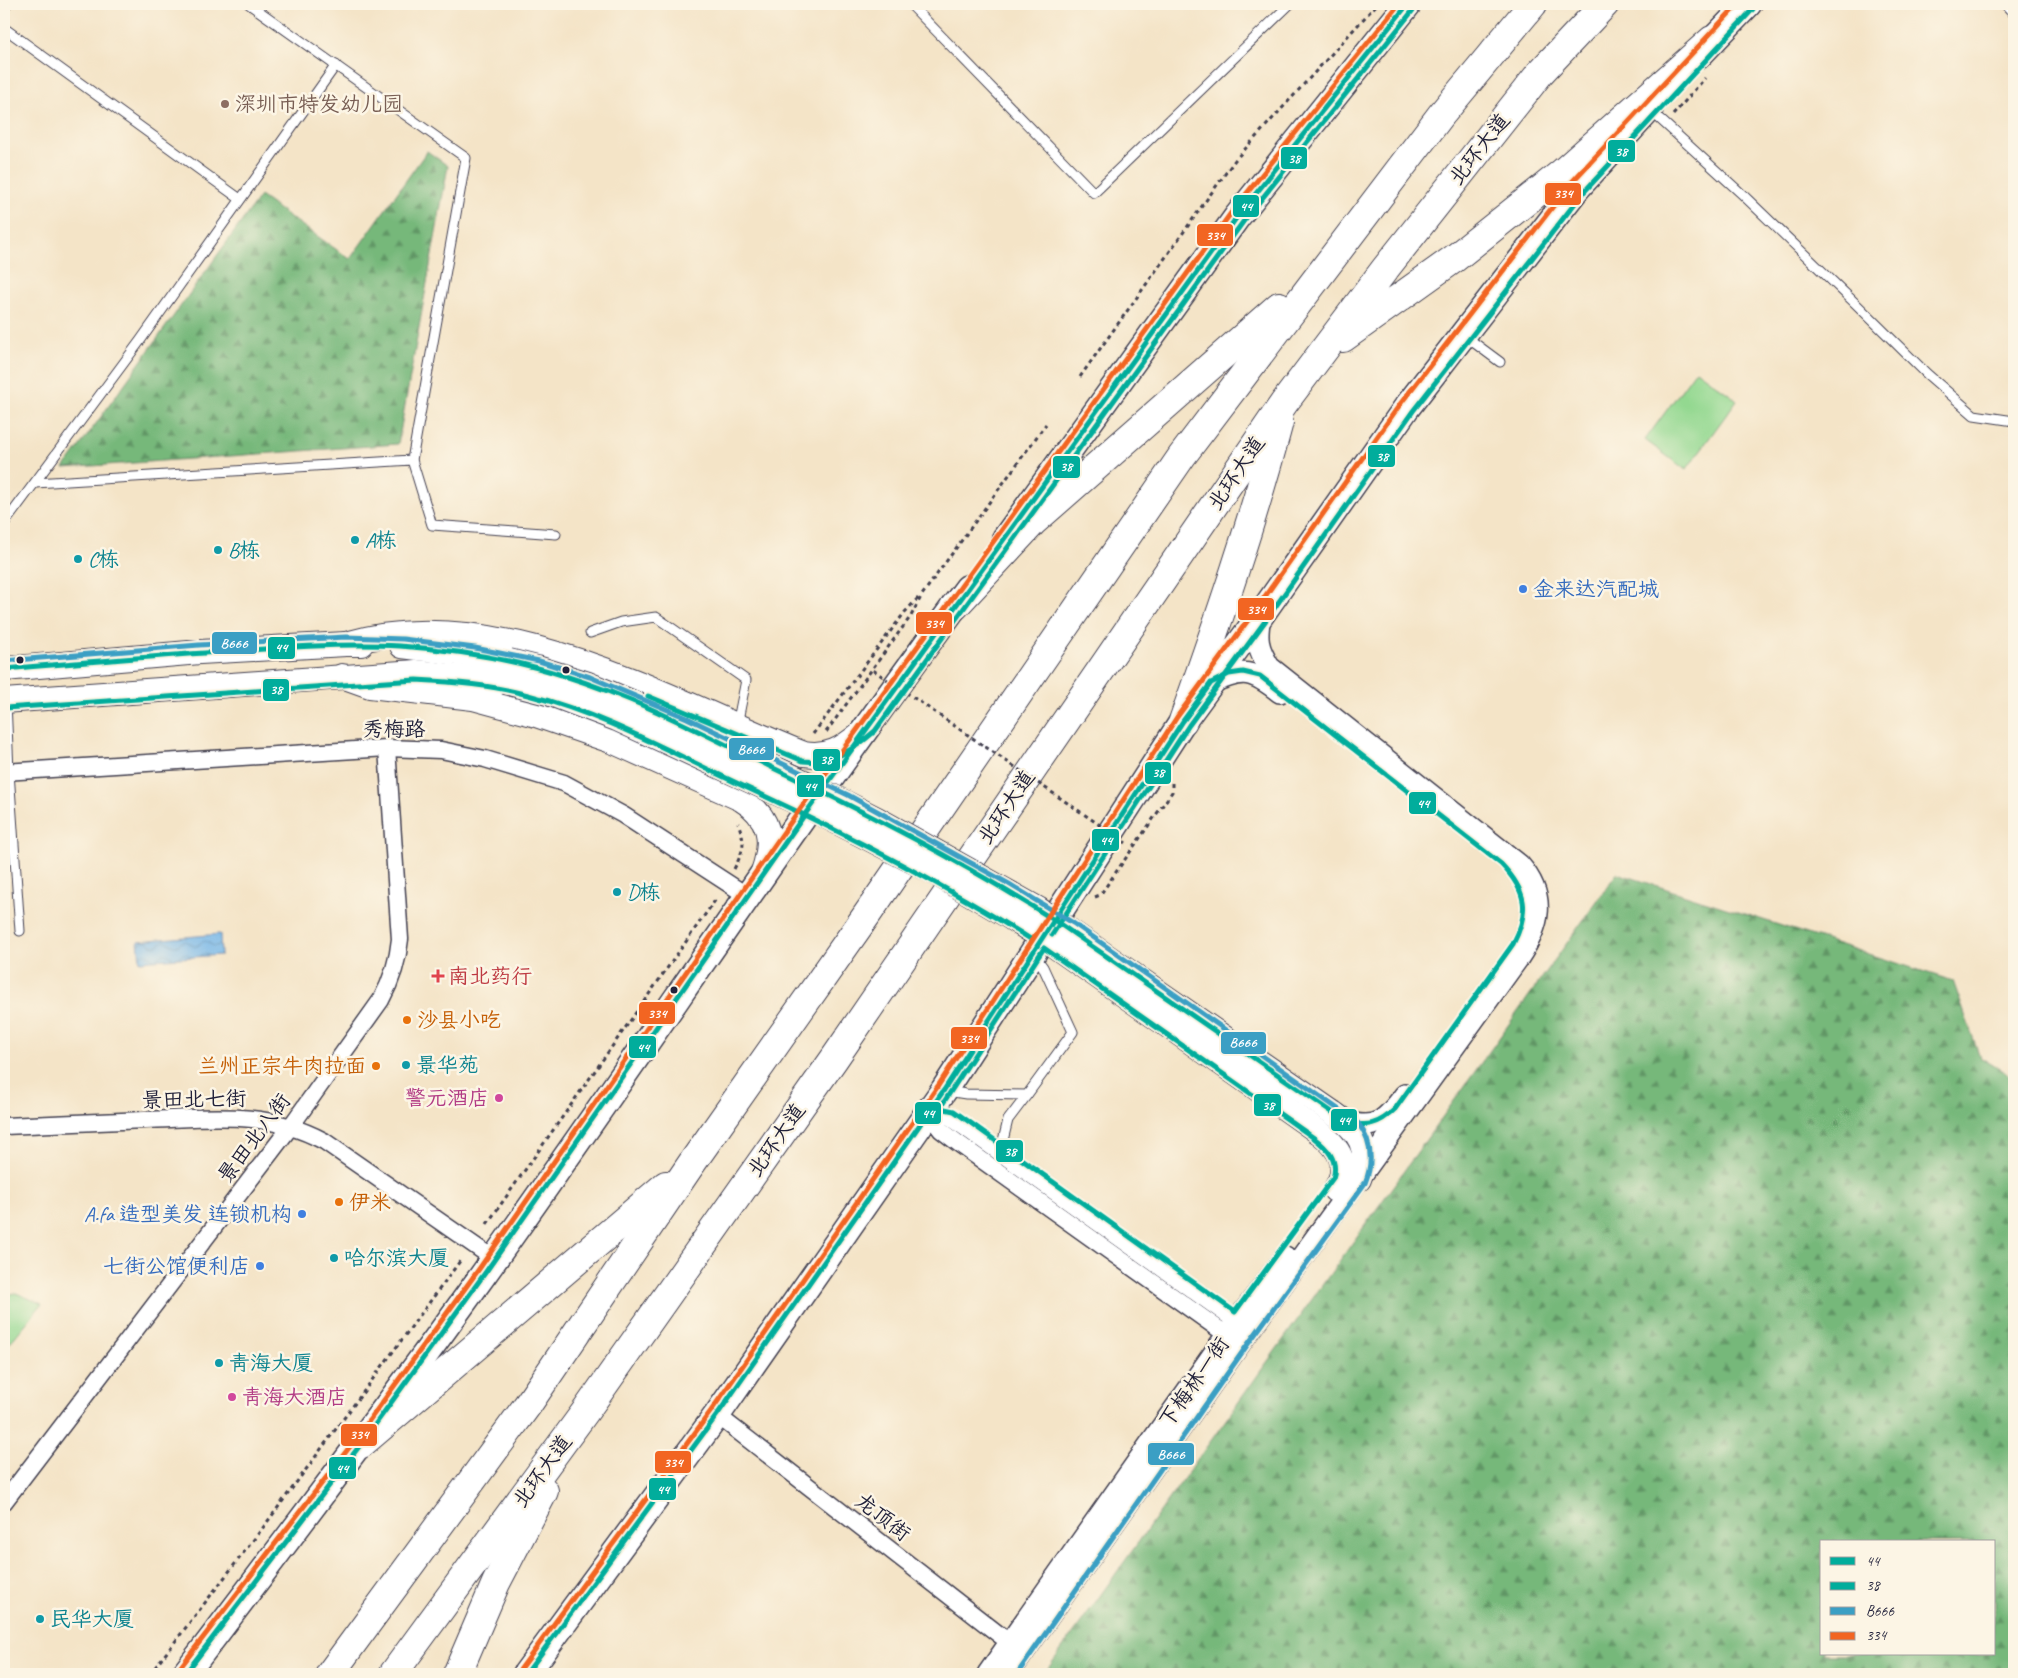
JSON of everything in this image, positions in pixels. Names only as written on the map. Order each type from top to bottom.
[{"type":"highway","points":[[330,1674],[529,1403],[692,1163],[866,916],[1182,456],[1441,115],[1533,4]]},
{"type":"highway","name":"北环大道","points":[[393,1674],[585,1412],[834,1059],[1284,403],[1540,73],[1604,4]]},
{"type":"highway","points":[[1540,73],[1618,4]]},
{"type":"highway","points":[[1321,353],[1463,252],[1563,172],[1712,40]]},
{"type":"highway","points":[[955,606],[1034,522],[1229,352],[1330,260]]},
{"type":"highway","points":[[1183,721],[1240,558],[1262,487],[1284,403]]},
{"type":"highway","points":[[361,1444],[692,1163]]},
{"type":"highway","points":[[457,1674],[496,1583],[585,1412]]},
{"type":"main road","points":[[185,1674],[361,1444],[494,1259],[870,725],[1237,217],[1408,4]]},
{"type":"main road","points":[[526,1674],[717,1416],[944,1090],[1183,721],[1260,616],[1407,407],[1577,188],[1712,40],[1748,4]]},
{"type":"main road","points":[[346,644],[369,637],[401,633],[442,634],[506,642],[574,659],[622,676],[804,754],[816,756],[827,755],[853,739],[870,725]]},
{"type":"main road","points":[[4,669],[200,652],[346,644],[402,646],[474,655],[551,694],[596,710],[822,813],[934,872],[1007,915],[1055,946],[1330,1141],[1343,1162],[1342,1177],[1335,1190]]},
{"type":"main road","points":[[5,701],[342,676],[416,672],[507,672],[537,668],[588,684],[651,710],[814,787],[884,823],[1005,890],[1061,924],[1339,1117],[1358,1135],[1365,1162],[1360,1179]]},
{"type":"main road","points":[[342,676],[378,687],[474,698],[536,715],[614,742],[738,808],[755,810],[766,824],[770,841],[767,858],[754,890]]},
{"type":"main road","points":[[738,808],[769,783],[775,773],[775,755],[766,738]]},
{"type":"street","points":[[1260,616],[1257,643],[1265,672],[1501,864],[1515,879],[1524,900],[1523,923],[1511,948],[1395,1109],[1380,1122],[1371,1126],[1362,1127],[1339,1117]]},
{"type":"street","points":[[1211,683],[1230,674],[1265,672]]},
{"type":"street","name":"下梅林一街","points":[[1235,1333],[1360,1179],[1530,940],[1537,915],[1537,898],[1528,877],[1506,854],[1265,672]]},
{"type":"street","name":"秀梅路","points":[[6,772],[387,748],[441,750],[485,759],[564,783],[754,890]]},
{"type":"street","name":"景田北八街","points":[[4,1502],[291,1126],[381,1000],[396,963],[400,938],[387,748]]},
{"type":"street","points":[[928,1113],[950,1117],[1000,1153],[1235,1333]]},
{"type":"street","points":[[928,1113],[947,1135],[1235,1333]]},
{"type":"street","name":"景田北七街","points":[[4,1126],[221,1117],[260,1119],[291,1126],[324,1140],[494,1259]]},
{"type":"street","name":"下梅林一街","points":[[988,1674],[1016,1648],[1335,1190]]},
{"type":"street","name":"龙顶街","points":[[717,1416],[1016,1648]]},
{"type":"street","name":"下梅林一街","points":[[1008,1674],[1016,1648]]},
{"type":"lane","points":[[4,9],[7,4]]},
{"type":"lane","points":[[249,4],[466,158],[412,460],[432,525],[556,534]]},
{"type":"lane","points":[[910,4],[1094,194],[1290,4]]},
{"type":"lane","points":[[2005,4],[2014,14]]},
{"type":"lane","points":[[4,28],[240,199]]},
{"type":"lane","points":[[4,524],[140,341],[336,65]]},
{"type":"lane","points":[[1649,110],[1856,303],[1927,374],[1974,415],[2014,422]]},
{"type":"lane","points":[[1463,334],[1500,362]]},
{"type":"lane","points":[[35,483],[412,460]]},
{"type":"lane","points":[[590,633],[621,622],[656,617],[746,680],[737,725]]},
{"type":"lane","points":[[5,701],[6,772],[20,931]]},
{"type":"lane","points":[[1000,1153],[1008,1120],[1073,1032],[1043,967],[1033,954]]},
{"type":"lane","points":[[944,1090],[966,1094],[1026,1095]]},
{"type":"path","points":[[1080,377],[1235,160],[1377,4]]},
{"type":"path","points":[[823,737],[873,670],[922,595],[1046,424]]},
{"type":"path","points":[[810,739],[905,612],[922,595]]},
{"type":"path","points":[[873,670],[1126,842]]},
{"type":"path","points":[[1100,895],[1172,792],[1172,776]]},
{"type":"path","points":[[734,870],[742,853],[744,838],[738,808]]},
{"type":"path","points":[[487,1224],[716,899]]},
{"type":"path","points":[[150,1674],[265,1525],[460,1262]]},
{"type":"green space","points":[[427,151],[448,166],[398,444],[64,468],[260,196],[350,259]]},
{"type":"green space","points":[[1696,370],[1737,400],[1686,470],[1645,440]]},
{"type":"green space","points":[[1617,873],[1953,981],[1980,1057],[2014,1078],[2014,1674],[1044,1674]]},
{"type":"green space","points":[[16,1293],[42,1304],[4,1350],[4,1295]]},
{"type":"water","points":[[220,934],[221,955],[140,961],[138,941]]},
{"type":"transit line","name":"334","points":[[179,1669],[355,1440],[479,1269],[797,813],[1231,213],[1399,4]]},
{"type":"transit line","name":"44","points":[[185,1674],[361,1444],[485,1273],[803,817],[1237,217],[1408,4]]},
{"type":"transit line","name":"334","points":[[520,1670],[711,1411],[938,1086],[1177,717],[1254,612],[1401,403],[1571,183],[1738,4]]},
{"type":"transit line","name":"38","points":[[648,696],[803,761],[833,758],[850,750],[875,731],[1243,222],[1414,9]]},
{"type":"transit line","name":"38","points":[[1052,935],[1189,725],[1266,620],[1413,411],[1583,193],[1753,9]]},
{"type":"transit line","name":"B666","points":[[4,661],[199,645],[346,637],[403,639],[475,648],[539,661],[590,677],[687,718],[848,795],[1009,884],[1073,923],[1358,1123],[1366,1137],[1370,1152],[1370,1167],[1365,1183],[1248,1344],[1017,1674]]},
{"type":"transit line","name":"44","points":[[4,669],[188,654],[343,645],[381,645],[442,650],[484,656],[525,665],[591,685],[643,705],[694,729],[914,839],[985,878],[1054,920]]},
{"type":"transit line","name":"44","points":[[1243,672],[1260,676],[1501,864],[1510,874],[1521,892],[1524,911],[1513,944],[1395,1109],[1383,1119],[1372,1124],[1345,1121],[1054,920],[1183,721],[1211,683],[1229,674],[1243,672]]},
{"type":"transit line","name":"38","points":[[5,708],[416,680],[473,684],[501,689],[556,703],[610,723],[663,747],[778,802],[925,877],[1032,940]]},
{"type":"transit line","name":"44","points":[[526,1674],[717,1415],[944,1090],[1054,920]]},
{"type":"transit line","name":"38","points":[[1044,948],[1314,1138],[1331,1155],[1334,1166],[1333,1178],[1235,1312],[954,1111],[940,1108],[1044,948]]},
{"type":"place","name":"深圳市特发幼儿园","points":[[225,104]]},
{"type":"place","name":"A栋","points":[[355,540]]},
{"type":"place","name":"B栋","points":[[218,550]]},
{"type":"place","name":"C栋","points":[[78,559]]},
{"type":"place","name":"金来达汽配城","points":[[1523,589]]},
{"type":"place","name":"D栋","points":[[617,892]]},
{"type":"place","name":"南北药行","points":[[438,976]]},
{"type":"place","name":"沙县小吃","points":[[407,1020]]},
{"type":"place","name":"景华苑","points":[[406,1065]]},
{"type":"place","name":"兰州正宗牛肉拉面","points":[[376,1066]]},
{"type":"place","name":"警元酒店","points":[[499,1098]]},
{"type":"place","name":"伊米","points":[[339,1202]]},
{"type":"place","name":"A.fa 造型美发 连锁机构","points":[[302,1214]]},
{"type":"place","name":"哈尔滨大厦","points":[[334,1258]]},
{"type":"place","name":"七街公馆便利店","points":[[260,1266]]},
{"type":"place","name":"青海大厦","points":[[219,1363]]},
{"type":"place","name":"青海大酒店","points":[[232,1397]]},
{"type":"place","name":"民华大厦","points":[[40,1619]]}]
